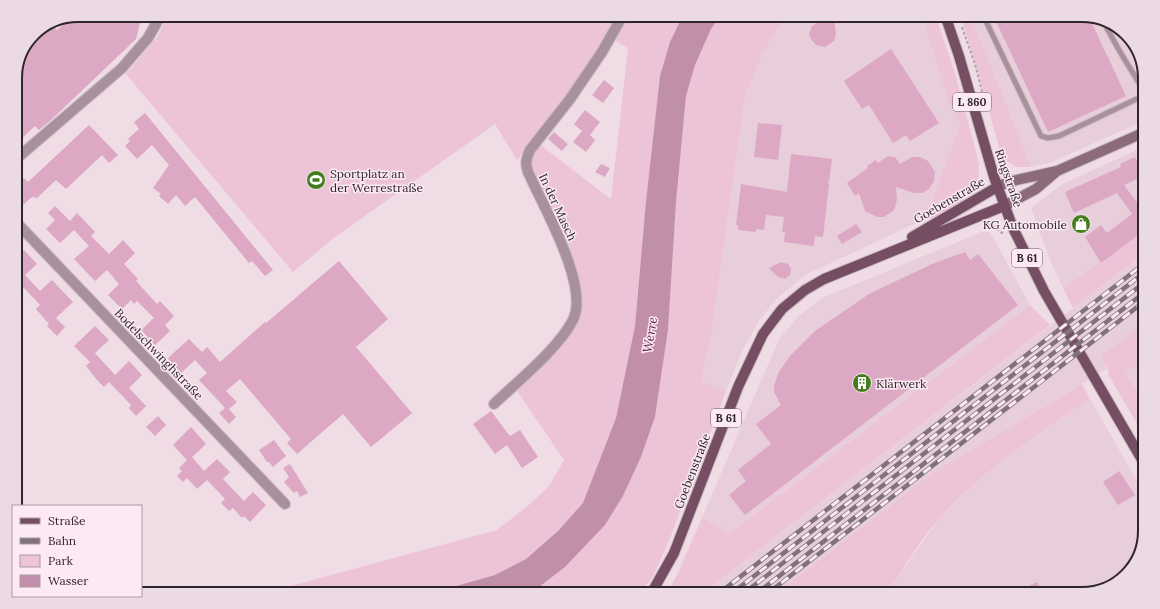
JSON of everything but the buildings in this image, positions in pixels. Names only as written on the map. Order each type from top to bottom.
[{"type":"main road","name":"Ringstraße","points":[[947,22],[959,56],[997,187],[1013,228],[1044,291],[1138,453]]},
{"type":"main road","name":"Goebenstraße","points":[[881,255],[997,187]]},
{"type":"main road","name":"Goebenstraße","points":[[655,587],[674,553],[738,387],[753,354],[771,322],[782,309],[818,283],[881,255],[1004,206]]},
{"type":"street","points":[[22,154],[122,68],[148,38],[157,22]]},
{"type":"street","name":"In der Masch","points":[[494,404],[547,352],[565,332],[573,319],[577,305],[574,278],[568,259],[528,172],[526,158],[530,150],[570,99],[602,52],[619,22]]},
{"type":"street","name":"Goebenstraße","points":[[997,187],[1008,182],[1057,171],[1138,135]]},
{"type":"street","name":"Goebenstraße","points":[[1004,206],[1036,189],[1057,171]]},
{"type":"street","name":"Bodelschwinghstraße","points":[[22,228],[285,504]]},
{"type":"lane","points":[[986,22],[1041,136],[1048,138],[1059,136],[1138,97]]},
{"type":"lane","points":[[1107,28],[1114,45],[1125,59],[1138,82]]},
{"type":"path","points":[[984,224],[995,227],[1002,233],[1013,228]]},
{"type":"shaded area","points":[[782,22],[924,22],[948,101],[960,125],[925,219],[805,275],[776,299],[759,321],[743,349],[726,391],[701,381],[711,336],[745,97],[762,54]]},
{"type":"shaded area","points":[[972,22],[1082,22],[1100,25],[1113,32],[1124,41],[1135,60],[1137,67],[1138,123],[1052,162],[1031,167]]},
{"type":"shaded area","points":[[1138,149],[1138,236],[1063,288],[1050,260],[1031,208],[1061,185]]},
{"type":"shaded area","name":"Klärwerk","points":[[982,232],[990,232],[1030,305],[730,533],[702,518],[779,339],[798,317],[822,298]]},
{"type":"shaded area","points":[[1138,258],[1138,328],[1102,357],[1108,368],[931,474],[785,587],[710,587]]},
{"type":"shaded area","points":[[1138,364],[1138,392],[1125,373]]},
{"type":"shaded area","points":[[1090,399],[1138,483],[1138,538],[1132,555],[1124,568],[1103,583],[1089,587],[891,587],[939,519],[976,482],[1015,451]]},
{"type":"green space","name":"Sportplatz an der Werrestraße","points":[[165,22],[614,22],[585,72],[559,108],[517,160],[495,124],[335,237],[293,272],[126,74],[158,36]]},
{"type":"green space","points":[[625,22],[680,22],[670,42],[660,76],[646,201],[635,326],[616,418],[583,504],[558,531],[526,559],[495,575],[453,587],[287,587],[497,530],[529,505],[549,486],[564,460],[515,388],[580,307],[528,161],[539,144],[611,199],[628,48],[614,40]]},
{"type":"green space","points":[[716,22],[782,22],[762,54],[745,97],[711,336],[701,381],[726,391],[667,546],[653,576],[645,587],[539,587],[565,567],[605,525],[623,496],[641,457],[655,417],[668,330],[676,202],[686,96],[695,65],[711,29]]},
{"type":"green space","points":[[924,22],[938,22],[954,70],[978,159],[979,169],[976,185],[968,196],[946,212],[938,216],[925,219],[960,125],[948,101]]},
{"type":"green space","points":[[962,22],[973,22],[1031,167],[1016,167],[1002,158],[975,61]]},
{"type":"green space","points":[[1138,236],[1138,258],[1073,308],[1063,288]]},
{"type":"green space","points":[[1030,305],[1050,325],[710,587],[670,587],[702,518],[730,533]]},
{"type":"green space","points":[[1138,328],[1138,364],[1125,373],[1138,392],[1138,425],[1109,376],[1108,368],[1101,357]]},
{"type":"green space","points":[[1082,384],[1090,399],[1011,454],[974,484],[940,518],[926,535],[891,587],[785,587],[931,474]]},
{"type":"water","name":"Werre","points":[[680,22],[716,22],[711,29],[695,65],[686,96],[676,202],[668,330],[655,417],[641,457],[623,496],[605,525],[565,567],[539,587],[453,587],[495,575],[526,559],[558,531],[583,503],[616,418],[635,326],[646,201],[660,76],[670,42]]},
{"type":"railway","points":[[727,587],[1138,268]]},
{"type":"railway","points":[[740,587],[1138,277]]},
{"type":"railway","points":[[752,587],[1138,287]]},
{"type":"railway","points":[[765,587],[1138,297]]},
{"type":"railway","points":[[776,587],[1138,306]]},
{"type":"place","name":"Sportplatz an der Werrestraße","points":[[316,180]]},
{"type":"place","name":"KG Automobile","points":[[1081,224]]},
{"type":"place","name":"Klärwerk","points":[[862,383]]}]
